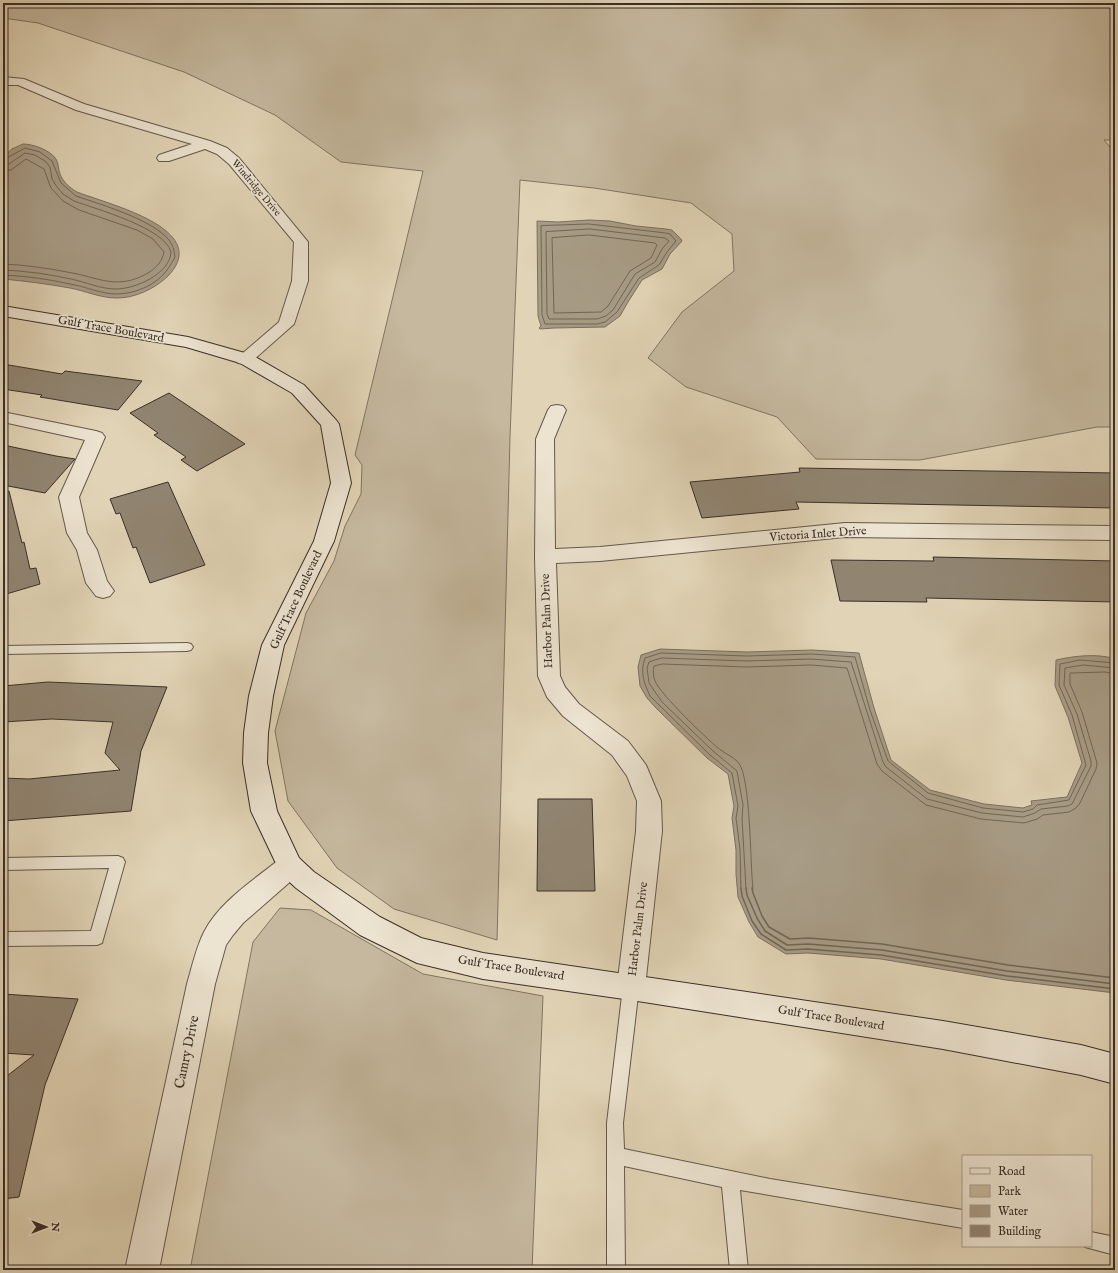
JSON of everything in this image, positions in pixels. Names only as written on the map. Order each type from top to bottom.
[{"type":"street","name":"Windridge Drive","points":[[3,81],[20,82],[80,107],[205,144],[222,151],[234,162],[301,242],[300,280],[286,324],[244,359]]},
{"type":"street","points":[[164,158],[205,144]]},
{"type":"street","name":"Gulf Trace Boulevard","points":[[3,311],[188,342],[244,359],[298,389],[330,424],[341,483],[324,541],[273,645],[261,696],[256,733],[255,763],[264,811],[290,866],[305,880],[370,926],[417,950],[483,966],[631,986],[943,1035],[1081,1060],[1115,1069]]},
{"type":"street","name":"Harbor Palm Drive","points":[[557,410],[545,439],[545,557],[548,676],[555,691],[571,710],[620,748],[637,772],[649,801],[649,831],[631,986]]},
{"type":"street","points":[[3,417],[96,437],[68,497],[77,533],[87,550],[97,583],[104,591]]},
{"type":"street","name":"Victoria Inlet Drive","points":[[545,557],[600,554],[845,530],[1115,533]]},
{"type":"street","name":"Camry Drive","points":[[142,1270],[200,992],[214,940],[233,914],[290,866]]},
{"type":"lane","points":[[3,650],[187,647]]},
{"type":"lane","points":[[3,864],[118,862],[97,938],[3,939]]},
{"type":"lane","points":[[616,1270],[615,1123],[631,986]]},
{"type":"lane","points":[[615,1156],[770,1188],[962,1219]]},
{"type":"lane","points":[[730,1179],[739,1270]]},
{"type":"lane","points":[[1092,1241],[1115,1246]]},
{"type":"green space","points":[[3,3],[1104,3],[1115,14],[1115,140],[1104,140],[1115,153],[1115,427],[1097,427],[920,460],[816,459],[777,417],[686,387],[648,358],[682,312],[734,271],[732,234],[691,203],[594,188],[520,180],[510,437],[497,940],[394,909],[337,868],[288,801],[275,731],[306,613],[334,561],[345,526],[361,494],[362,465],[355,455],[423,171],[341,162],[275,115],[184,72],[38,23],[3,18]]},
{"type":"green space","points":[[280,908],[311,910],[423,974],[543,996],[532,1270],[190,1270],[253,942]]},
{"type":"water","points":[[23,144],[41,148],[50,153],[57,161],[59,172],[63,180],[77,192],[131,212],[151,221],[168,232],[177,245],[178,260],[167,277],[144,292],[124,298],[105,297],[76,289],[3,279],[3,157],[12,149]]},
{"type":"water","points":[[589,220],[610,221],[636,226],[672,230],[682,241],[670,254],[662,269],[642,280],[620,316],[605,327],[540,329],[539,328],[541,326],[538,316],[537,221],[558,222]]},
{"type":"water","points":[[660,649],[747,652],[812,650],[859,653],[874,708],[891,760],[930,790],[984,804],[1023,808],[1032,805],[1031,801],[1067,797],[1082,763],[1068,717],[1055,686],[1056,660],[1086,656],[1101,656],[1115,659],[1115,993],[1006,980],[881,959],[808,953],[786,954],[758,937],[749,922],[738,897],[736,850],[732,818],[734,806],[728,774],[707,758],[656,708],[647,698],[640,686],[638,667],[641,655]]},
{"type":"building","points":[[3,364],[62,374],[65,371],[142,381],[118,410],[40,397],[42,395],[3,389]]},
{"type":"building","points":[[169,393],[245,444],[197,471],[181,460],[186,457],[154,435],[158,433],[130,413]]},
{"type":"building","points":[[3,445],[75,459],[45,493],[3,485]]},
{"type":"building","points":[[799,468],[1115,473],[1115,508],[796,502],[799,509],[702,518],[690,482],[800,472]]},
{"type":"building","points":[[168,482],[205,565],[150,583],[136,547],[133,548],[120,513],[116,514],[110,499]]},
{"type":"building","points":[[9,491],[22,543],[24,542],[30,569],[36,568],[40,584],[3,595],[3,492]]},
{"type":"building","points":[[933,557],[1115,561],[1115,602],[926,598],[927,602],[840,601],[831,560],[934,561]]},
{"type":"building","points":[[48,682],[167,687],[141,751],[131,811],[3,821],[3,778],[29,779],[120,770],[105,753],[113,722],[52,719],[3,722],[3,686]]},
{"type":"building","points":[[538,799],[592,799],[595,891],[537,891]]},
{"type":"building","points":[[3,994],[78,999],[45,1085],[19,1197],[3,1199],[3,1079],[34,1055],[3,1053]]}]
